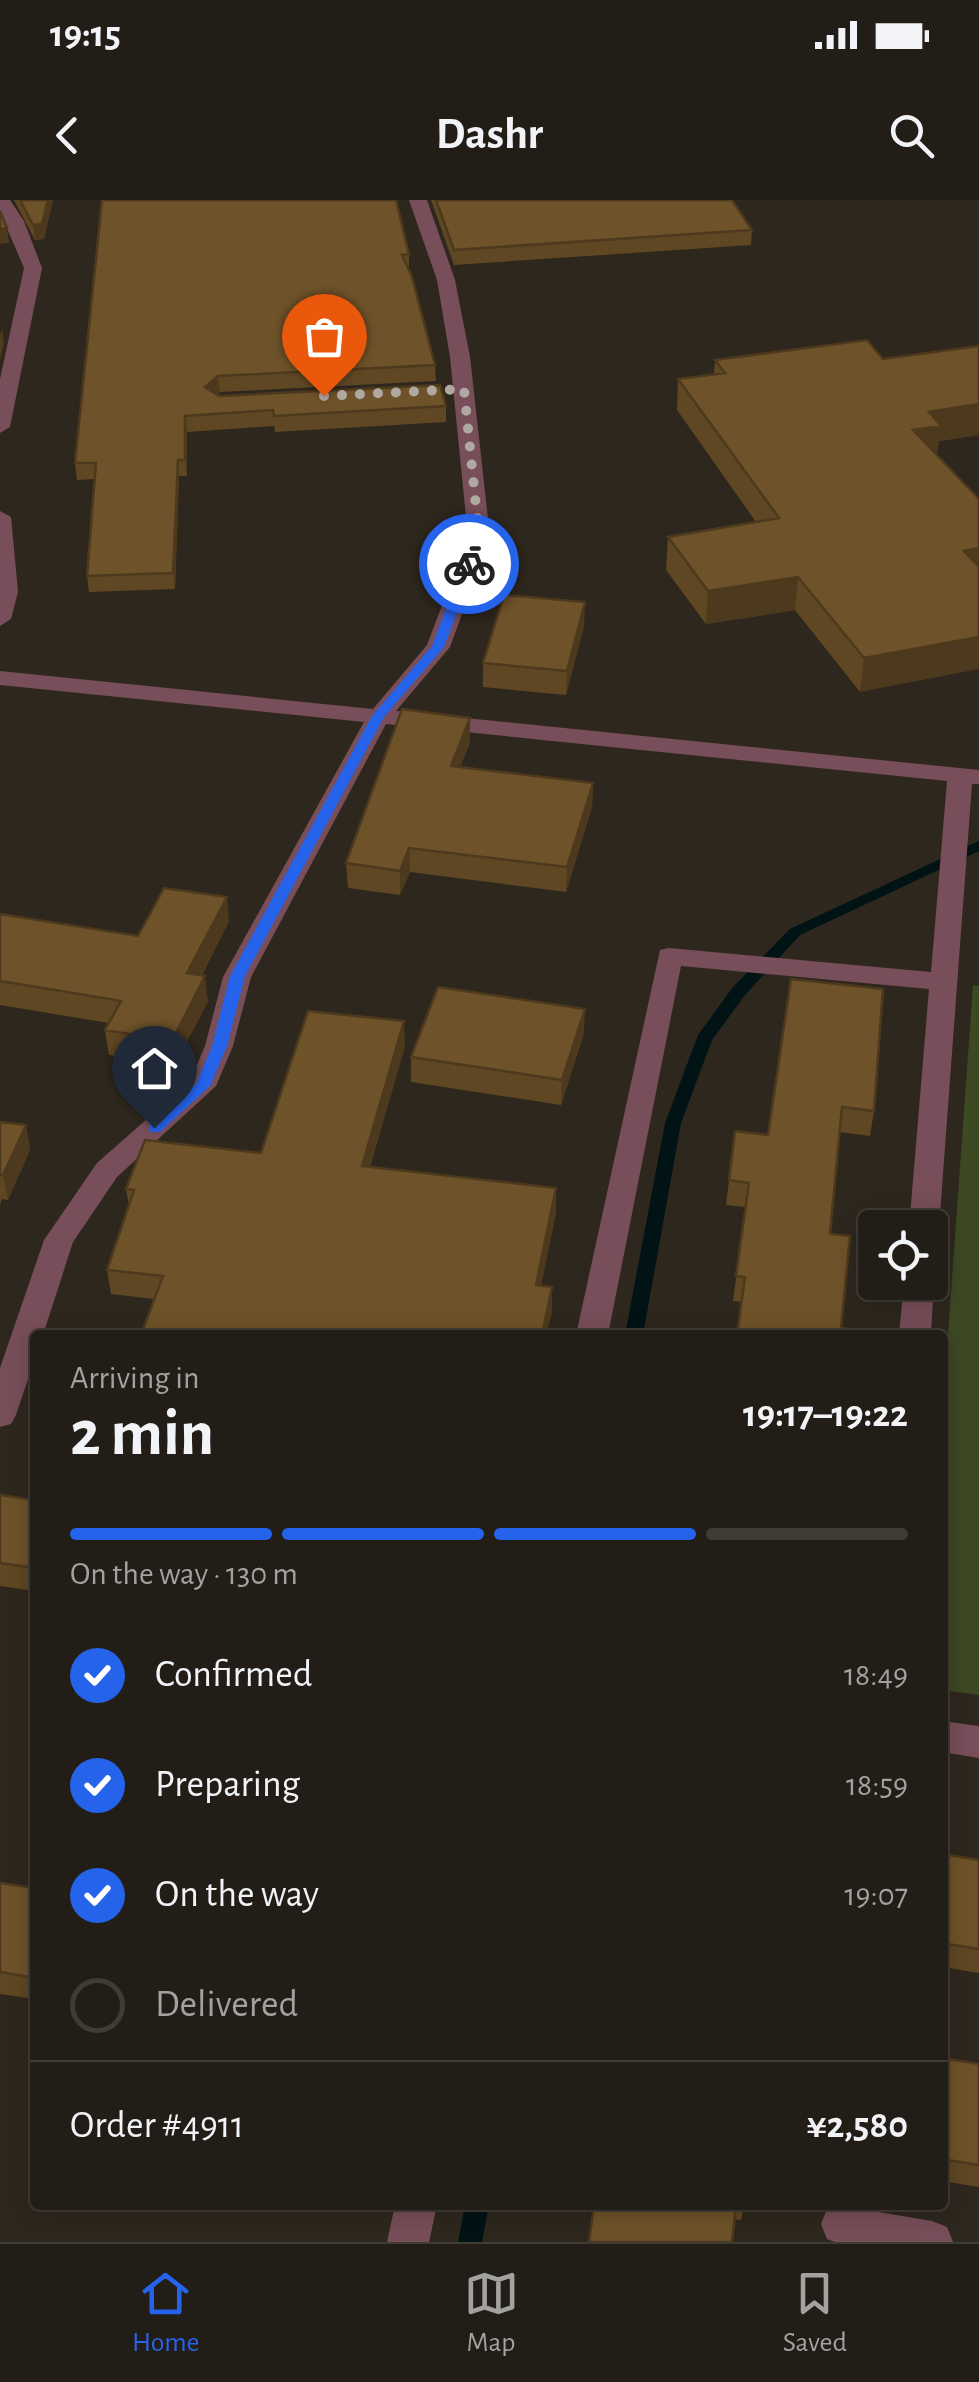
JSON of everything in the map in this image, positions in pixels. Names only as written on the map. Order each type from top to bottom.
[{"type":"street","points":[[0,427],[5,377],[33,268],[1,200]]},
{"type":"street","points":[[0,1414],[59,1240],[107,1170],[202,1086],[220,1046],[237,976],[379,716],[438,647],[479,536],[454,390],[446,280],[418,200]]},
{"type":"street","points":[[0,520],[7,592],[0,620]]},
{"type":"street","points":[[0,678],[970,776],[966,876],[944,982],[925,1210]]},
{"type":"street","points":[[593,1330],[669,956],[944,982]]},
{"type":"street","points":[[915,1330],[918,1300]]},
{"type":"street","points":[[948,1737],[979,1742]]},
{"type":"street","points":[[408,2242],[415,2210]]},
{"type":"street","points":[[842,2224],[932,2242]]},
{"type":"green space","points":[[973,985],[979,986],[979,1695],[948,1691],[948,1335]]},
{"type":"building","points":[[20,200],[48,200],[42,224],[33,225]]},
{"type":"building","points":[[102,200],[396,200],[409,254],[402,255],[412,277],[435,365],[218,376],[205,387],[219,396],[440,385],[446,406],[274,416],[273,410],[185,416],[185,460],[178,460],[173,573],[87,576],[96,463],[75,463]]},
{"type":"building","points":[[436,200],[732,200],[752,230],[454,250]]},
{"type":"building","points":[[0,211],[7,228],[0,229]]},
{"type":"building","points":[[867,340],[883,359],[979,346],[979,404],[929,412],[941,426],[913,430],[979,499],[979,548],[964,551],[979,567],[979,637],[864,658],[798,577],[708,591],[668,537],[779,518],[678,379],[725,373],[715,360]]},
{"type":"building","points":[[504,595],[585,602],[567,671],[483,663]]},
{"type":"building","points":[[402,709],[470,718],[451,766],[593,783],[567,867],[409,848],[400,871],[346,863]]},
{"type":"building","points":[[164,888],[227,897],[187,973],[205,976],[172,1041],[105,1030],[121,1001],[0,981],[0,914],[138,936]]},
{"type":"building","points":[[791,979],[883,989],[874,1111],[842,1107],[830,1234],[850,1236],[841,1328],[850,1330],[738,1330],[745,1277],[736,1276],[749,1183],[729,1180],[735,1131],[768,1135]]},
{"type":"building","points":[[438,987],[585,1009],[562,1080],[411,1057]]},
{"type":"building","points":[[308,1011],[404,1021],[362,1166],[556,1188],[536,1285],[552,1287],[543,1330],[143,1330],[163,1276],[107,1270],[134,1190],[126,1189],[145,1140],[261,1153]]},
{"type":"building","points":[[0,1122],[26,1125],[3,1175],[0,1175]]},
{"type":"building","points":[[0,1495],[30,1499],[30,1567],[0,1563]]},
{"type":"building","points":[[948,1855],[979,1860],[979,1949],[948,1944]]},
{"type":"building","points":[[0,1883],[30,1887],[30,1977],[0,1972]]},
{"type":"building","points":[[948,2059],[979,2064],[979,2165],[948,2160]]},
{"type":"building","points":[[593,2210],[735,2210],[732,2242],[589,2242]]},
{"type":"waterway","points":[[635,1330],[673,1123],[704,1039],[739,991],[795,932],[979,845]]},
{"type":"waterway","points":[[470,2242],[476,2210]]},
{"type":"way so far","points":[[324,396],[464,389],[479,536],[469,564]]},
{"type":"route","points":[[154,1128],[202,1086],[220,1046],[237,976],[379,716],[438,647],[469,564]]}]
